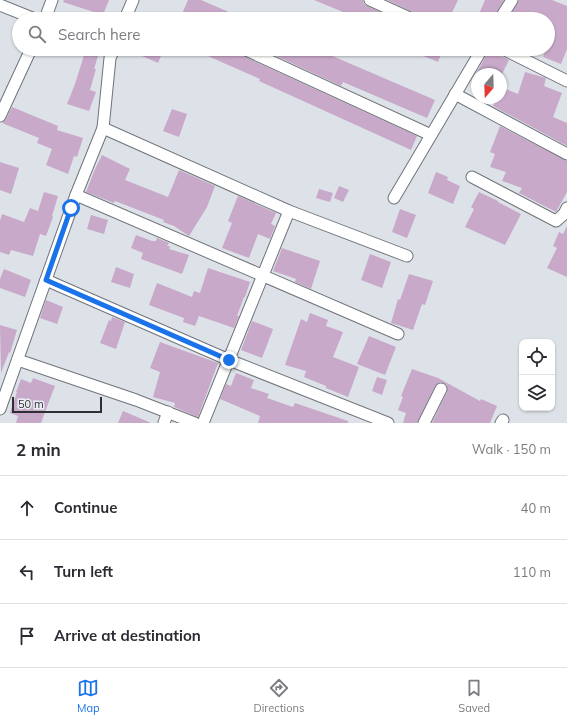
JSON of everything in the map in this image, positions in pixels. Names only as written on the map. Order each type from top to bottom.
[{"type":"street","points":[[48,12],[52,0]]},
{"type":"street","points":[[128,12],[133,0]]},
{"type":"street","points":[[370,0],[397,12]]},
{"type":"street","points":[[504,12],[512,0]]},
{"type":"street","points":[[0,5],[18,12]]},
{"type":"street","points":[[0,116],[3,100],[28,56]]},
{"type":"street","points":[[0,409],[76,195],[103,128],[111,56]]},
{"type":"street","points":[[259,56],[431,136]]},
{"type":"street","points":[[394,198],[476,56]]},
{"type":"street","points":[[517,56],[567,81]]},
{"type":"street","points":[[455,94],[567,154]]},
{"type":"street","points":[[103,128],[289,211],[407,256]]},
{"type":"street","points":[[472,177],[556,221],[564,214],[567,208]]},
{"type":"street","points":[[76,195],[398,334]]},
{"type":"street","points":[[203,423],[289,211]]},
{"type":"street","points":[[46,280],[229,360],[388,423]]},
{"type":"street","points":[[18,360],[168,412],[195,423]]},
{"type":"street","points":[[424,423],[441,390]]},
{"type":"street","points":[[164,423],[168,412]]},
{"type":"building","points":[[64,0],[109,0],[104,12],[94,12],[63,2]]},
{"type":"building","points":[[188,0],[201,0],[229,12],[183,12]]},
{"type":"building","points":[[314,0],[363,0],[364,4],[380,12],[343,12]]},
{"type":"building","points":[[387,0],[458,0],[452,12],[413,12]]},
{"type":"building","points":[[485,0],[504,0],[497,12],[480,12]]},
{"type":"building","points":[[519,0],[552,0],[567,6],[567,49],[561,64],[543,57],[555,56],[555,12],[512,12]]},
{"type":"building","points":[[84,56],[98,56],[90,90],[96,92],[89,111],[67,104]]},
{"type":"building","points":[[142,56],[161,56],[158,63]]},
{"type":"building","points":[[208,56],[243,56],[417,136],[411,150],[259,81],[260,79]]},
{"type":"building","points":[[276,56],[332,56],[435,100],[427,118],[343,82],[341,86]]},
{"type":"building","points":[[423,56],[440,56],[438,62]]},
{"type":"building","points":[[486,56],[501,56],[509,60],[505,68],[479,68]]},
{"type":"building","points":[[525,72],[546,78],[544,86],[562,93],[553,117],[567,123],[567,146],[493,106],[494,104],[507,104],[507,89],[518,94]]},
{"type":"building","points":[[12,107],[58,126],[57,130],[83,138],[77,157],[74,156],[68,174],[46,165],[52,149],[37,143],[39,138],[2,123],[6,119]]},
{"type":"building","points":[[172,109],[187,114],[179,137],[163,131]]},
{"type":"building","points":[[500,126],[567,161],[567,192],[556,212],[519,193],[522,188],[502,181],[506,172],[490,167],[495,154],[490,152]]},
{"type":"building","points":[[102,155],[130,169],[125,180],[168,197],[179,170],[215,186],[207,207],[189,236],[174,226],[163,222],[164,220],[115,201],[114,203],[86,192]]},
{"type":"building","points":[[0,162],[19,168],[11,194],[0,190]]},
{"type":"building","points":[[436,172],[448,177],[447,180],[460,186],[453,204],[428,193]]},
{"type":"building","points":[[339,186],[349,190],[343,202],[334,198]]},
{"type":"building","points":[[319,189],[333,193],[330,202],[316,198]]},
{"type":"building","points":[[44,192],[58,196],[52,216],[53,217],[46,236],[40,234],[33,256],[11,250],[9,255],[0,252],[0,221],[2,214],[24,222],[30,208],[38,211]]},
{"type":"building","points":[[479,192],[521,214],[505,245],[465,227],[474,209],[471,207]]},
{"type":"building","points":[[238,196],[276,213],[271,224],[275,226],[270,239],[258,234],[249,258],[222,248],[232,223],[228,221]]},
{"type":"building","points":[[400,209],[416,215],[407,238],[392,232]]},
{"type":"building","points":[[91,215],[108,220],[104,234],[87,229]]},
{"type":"building","points":[[567,226],[567,277],[547,268],[557,248],[553,246],[559,232],[563,234]]},
{"type":"building","points":[[136,235],[152,241],[156,241],[157,238],[169,243],[167,246],[170,246],[169,249],[189,255],[182,274],[141,259],[143,253],[131,248]]},
{"type":"building","points":[[282,248],[320,261],[311,289],[295,282],[296,279],[273,271]]},
{"type":"building","points":[[370,254],[391,262],[382,288],[361,280]]},
{"type":"building","points":[[116,267],[134,274],[130,288],[111,282]]},
{"type":"building","points":[[208,268],[250,282],[234,328],[199,316],[195,326],[183,322],[184,318],[149,305],[157,283],[192,297],[194,291],[200,293]]},
{"type":"building","points":[[4,269],[31,280],[25,297],[0,288],[0,279]]},
{"type":"building","points":[[409,274],[433,281],[425,305],[422,304],[413,330],[391,323],[398,299],[400,300]]},
{"type":"building","points":[[46,300],[63,307],[57,324],[40,318]]},
{"type":"building","points":[[310,313],[328,320],[326,326],[343,332],[333,357],[359,367],[348,397],[304,377],[306,371],[285,365],[301,319],[307,322]]},
{"type":"building","points":[[112,317],[125,322],[116,349],[100,343],[109,320],[111,321]]},
{"type":"building","points":[[252,321],[273,329],[262,358],[241,350]]},
{"type":"building","points":[[0,325],[17,330],[10,353],[9,352],[1,373]]},
{"type":"building","points":[[369,336],[396,347],[385,375],[357,364]]},
{"type":"building","points":[[160,342],[218,363],[198,417],[174,407],[175,403],[153,397],[160,372],[150,368]]},
{"type":"building","points":[[412,369],[438,378],[480,401],[481,399],[497,406],[490,423],[432,423],[447,392],[447,385],[441,382],[435,386],[417,423],[403,423],[406,413],[398,410],[403,397],[401,396]]},
{"type":"building","points":[[236,373],[254,380],[251,388],[269,394],[267,398],[293,407],[295,403],[348,421],[348,423],[258,423],[260,416],[220,399],[226,384],[231,386]]},
{"type":"building","points":[[377,377],[387,380],[382,395],[372,391]]},
{"type":"building","points":[[33,378],[55,386],[41,423],[16,423],[18,416],[10,413],[16,392],[21,379],[31,383]]},
{"type":"building","points":[[123,411],[151,423],[118,423]]},
{"type":"route","points":[[71,208],[46,280],[229,360]]}]
